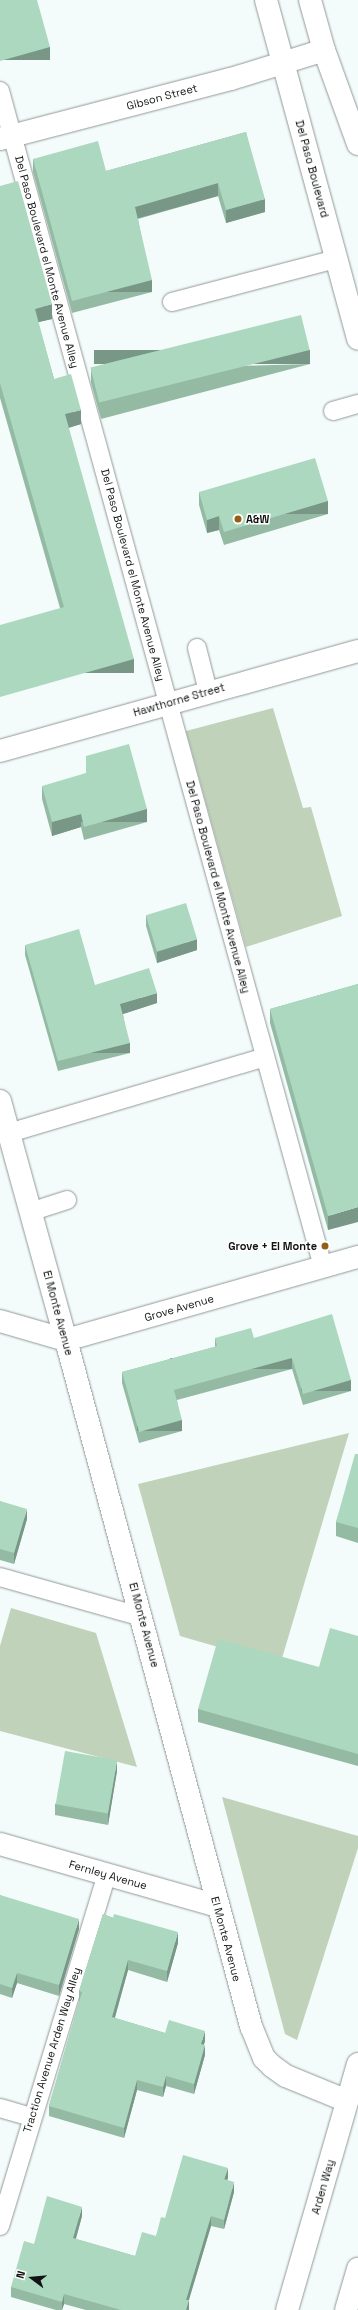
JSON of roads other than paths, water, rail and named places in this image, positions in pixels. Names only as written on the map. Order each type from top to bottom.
[{"type":"main road","name":"Del Paso Boulevard","points":[[266,0],[358,339]]},
{"type":"main road","points":[[310,0],[324,50],[358,144]]},
{"type":"main road","name":"Gibson Street","points":[[6,138],[324,50]]},
{"type":"main road","name":"Hawthorne Street","points":[[0,751],[168,702],[358,651]]},
{"type":"main road","name":"El Monte Avenue","points":[[0,1101],[142,1617],[217,1906],[251,2026],[264,2058],[286,2076],[352,2094]]},
{"type":"main road","name":"Grove Avenue","points":[[66,1340],[358,1257]]},
{"type":"main road","points":[[0,1321],[66,1340]]},
{"type":"main road","name":"Fernley Avenue","points":[[0,1844],[217,1906]]},
{"type":"main road","name":"Arden Way","points":[[287,2310],[352,2094],[358,2064]]},
{"type":"main road","points":[[346,2310],[358,2269]]},
{"type":"lane","name":"Del Paso Boulevard el Monte Avenue Alley","points":[[0,91],[6,138],[168,702],[323,1267]]},
{"type":"lane","points":[[172,302],[336,259]]},
{"type":"lane","points":[[333,411],[358,404]]},
{"type":"lane","points":[[196,648],[208,691]]},
{"type":"lane","points":[[9,1133],[265,1057]]},
{"type":"lane","points":[[30,1212],[67,1200]]},
{"type":"lane","points":[[0,1577],[142,1617]]},
{"type":"lane","name":"Traction Avenue Arden Way Alley","points":[[0,2226],[31,2117],[107,1874]]},
{"type":"lane","points":[[0,2108],[31,2117]]},
{"type":"place","name":"A&W","points":[[238,519]]},
{"type":"place","name":"Grove + El Monte","points":[[325,1246]]}]
